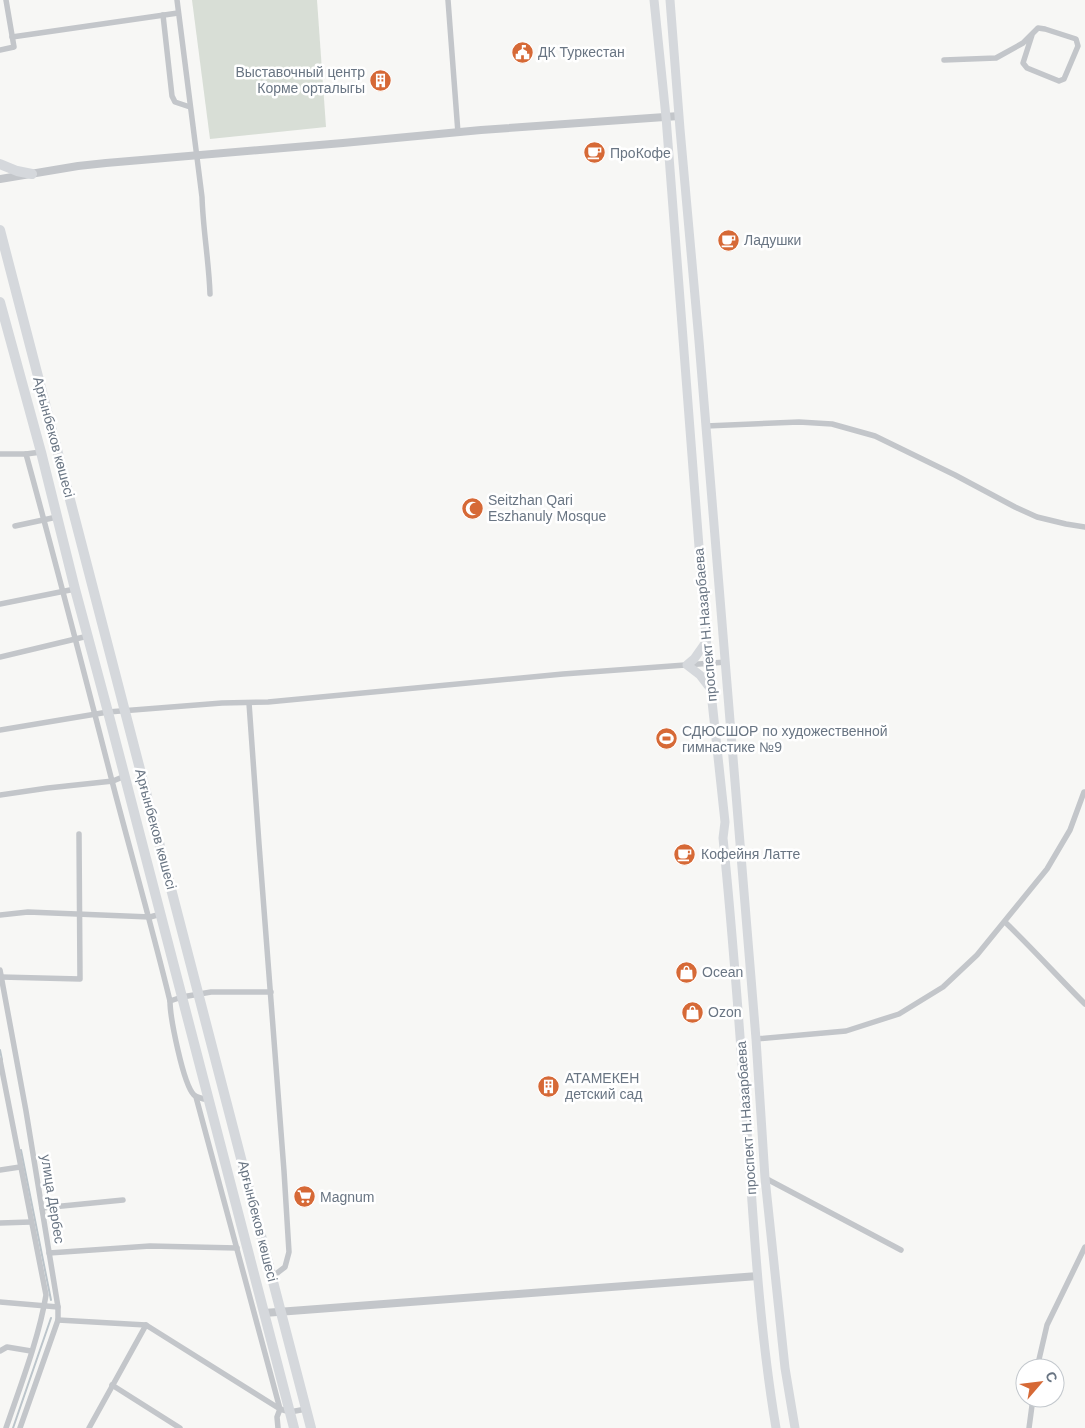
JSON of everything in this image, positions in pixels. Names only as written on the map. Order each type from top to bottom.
[{"type":"main road","name":"проспект Н.Назарбаева","points":[[654,0],[666,117],[706,642],[725,822],[724,838],[765,1361],[776,1428]]},
{"type":"main road","name":"проспект Н.Назарбаева","points":[[670,0],[726,662],[765,1178],[785,1368],[795,1428]]},
{"type":"main road","points":[[0,164],[17,171],[32,174]]},
{"type":"main road","name":"Арғынбеков көшесі","points":[[0,230],[311,1428]]},
{"type":"main road","name":"Арғынбеков көшесі","points":[[0,302],[264,1313],[285,1411],[294,1428]]},
{"type":"main road","points":[[706,642],[694,659],[687,665],[700,675],[710,688]]},
{"type":"street","points":[[0,50],[14,47],[6,0]]},
{"type":"street","points":[[177,0],[202,197],[210,294]]},
{"type":"street","points":[[448,0],[458,133]]},
{"type":"street","points":[[12,37],[178,12]]},
{"type":"street","points":[[164,15],[172,96],[175,102],[190,107]]},
{"type":"street","points":[[944,60],[996,58],[1023,43],[1035,31],[1041,28],[1076,39],[1078,46],[1064,79],[1058,81],[1025,66],[1023,62],[1032,35]]},
{"type":"street","points":[[0,179],[78,166],[679,116]]},
{"type":"street","points":[[706,426],[799,422],[832,424],[875,436],[1037,517],[1085,527]]},
{"type":"street","points":[[0,454],[40,452]]},
{"type":"street","points":[[26,454],[150,917],[170,1001],[171,1020],[186,1081],[196,1097],[237,1248],[285,1411]]},
{"type":"street","points":[[15,526],[57,517]]},
{"type":"street","points":[[0,604],[75,590]]},
{"type":"street","points":[[0,657],[88,636]]},
{"type":"street","points":[[0,730],[108,712],[726,662]]},
{"type":"street","points":[[249,702],[289,1252],[285,1267],[272,1277]]},
{"type":"street","points":[[0,796],[48,788],[113,781],[125,776]]},
{"type":"street","points":[[756,1040],[846,1031],[899,1014],[943,988],[977,955],[1048,869],[1070,830],[1084,792],[1085,784]]},
{"type":"street","points":[[1,977],[80,979],[79,834]]},
{"type":"street","points":[[0,914],[28,912],[150,917],[161,914]]},
{"type":"street","points":[[1005,922],[1085,1004]]},
{"type":"street","name":"улица Дербес","points":[[0,970],[58,1307],[58,1320],[20,1428]]},
{"type":"street","points":[[170,1001],[211,992],[271,992]]},
{"type":"street","name":"улица Дербес","points":[[0,1060],[1,1076],[46,1295],[31,1351],[6,1428]]},
{"type":"street","points":[[196,1097],[209,1100]]},
{"type":"street","points":[[0,1170],[20,1167]]},
{"type":"street","points":[[765,1178],[901,1250]]},
{"type":"street","points":[[42,1208],[123,1200]]},
{"type":"street","points":[[0,1223],[31,1222]]},
{"type":"street","points":[[49,1253],[150,1246],[237,1248]]},
{"type":"street","points":[[1040,1358],[1048,1324],[1085,1247]]},
{"type":"street","points":[[264,1313],[758,1276]]},
{"type":"street","points":[[0,1302],[58,1307]]},
{"type":"street","points":[[58,1320],[146,1325],[285,1411]]},
{"type":"street","points":[[89,1428],[146,1325]]},
{"type":"street","points":[[0,1351],[7,1348],[31,1351]]},
{"type":"street","points":[[112,1385],[180,1428]]},
{"type":"street","points":[[1029,1428],[1032,1408]]},
{"type":"street","points":[[278,1428],[277,1417],[285,1411],[306,1409]]},
{"type":"shaded area","points":[[192,0],[317,0],[326,127],[210,139]]},
{"type":"waterway","points":[[0,1050],[2,1060]]},
{"type":"waterway","points":[[21,1150],[51,1300]]},
{"type":"waterway","points":[[13,1428],[51,1318]]},
{"type":"place","name":"ДК Туркестан","points":[[522,52]]},
{"type":"place","name":"Выставочный центр Корме орталыгы","points":[[381,80]]},
{"type":"place","name":"ПроКофе","points":[[594,153]]},
{"type":"place","name":"Ладушки","points":[[728,240]]},
{"type":"place","name":"Seitzhan Qari Eszhanuly Mosque","points":[[472,508]]},
{"type":"place","name":"СДЮСШОР по художественной гимнастике №9","points":[[666,739]]},
{"type":"place","name":"Кофейня Латте","points":[[685,854]]},
{"type":"place","name":"Ocean","points":[[686,972]]},
{"type":"place","name":"Ozon","points":[[692,1012]]},
{"type":"place","name":"АТАМЕКЕН детский сад","points":[[549,1086]]},
{"type":"place","name":"Magnum","points":[[304,1197]]}]
